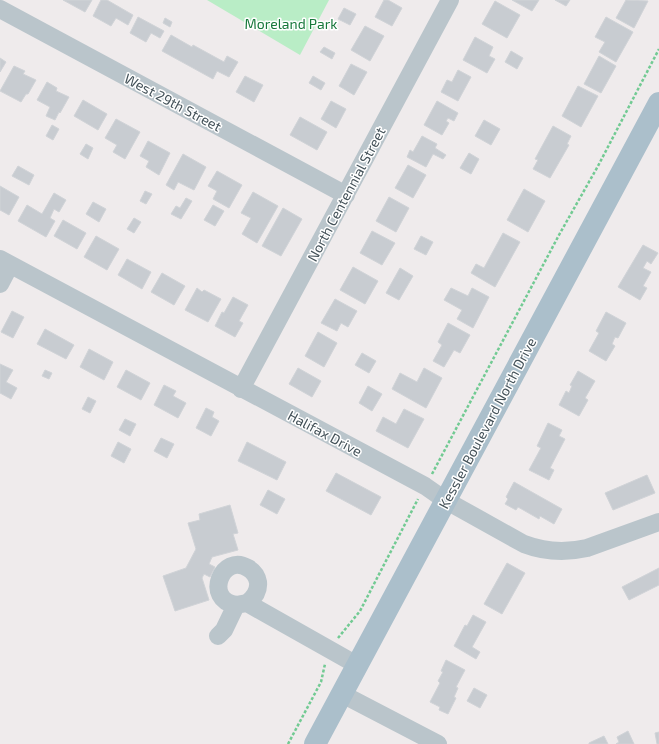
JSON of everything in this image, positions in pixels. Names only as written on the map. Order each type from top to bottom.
[{"type":"main road","name":"Kessler Boulevard North Drive","points":[[315,744],[659,103]]},
{"type":"street","name":"North Centennial Street","points":[[241,389],[450,0]]},
{"type":"street","name":"West 29th Street","points":[[0,9],[346,194]]},
{"type":"street","name":"Halifax Drive","points":[[5,262],[425,486],[445,500],[524,544],[549,551],[568,551],[587,548],[659,522]]},
{"type":"street","points":[[0,284],[5,262]]},
{"type":"street","points":[[218,636],[242,604],[357,665]]},
{"type":"street","points":[[342,694],[438,744]]},
{"type":"path","points":[[288,744],[321,682],[325,662],[331,650],[340,635],[360,611],[559,234],[598,166],[659,49]]},
{"type":"green space","name":"Moreland Park","points":[[207,0],[329,0],[300,55]]},
{"type":"building","points":[[63,0],[92,0],[85,12]]},
{"type":"building","points":[[101,0],[107,0],[133,15],[128,25],[116,18],[111,26],[93,16]]},
{"type":"building","points":[[384,0],[388,0],[402,8],[392,26],[375,17]]},
{"type":"building","points":[[512,0],[539,0],[532,11]]},
{"type":"building","points":[[555,0],[570,0],[566,6]]},
{"type":"building","points":[[626,0],[648,1],[634,28],[616,18]]},
{"type":"building","points":[[495,1],[520,15],[507,38],[482,24]]},
{"type":"building","points":[[344,8],[356,14],[350,25],[338,19]]},
{"type":"building","points":[[138,17],[164,31],[160,38],[151,33],[146,42],[130,33]]},
{"type":"building","points":[[606,17],[633,32],[616,62],[599,52],[605,42],[595,37]]},
{"type":"building","points":[[165,18],[172,22],[170,27],[163,23]]},
{"type":"building","points":[[365,26],[384,36],[370,61],[351,50]]},
{"type":"building","points":[[171,35],[224,62],[227,56],[238,62],[229,77],[217,71],[213,79],[162,51]]},
{"type":"building","points":[[475,37],[493,47],[489,56],[495,59],[487,73],[463,60]]},
{"type":"building","points":[[324,47],[335,53],[332,59],[320,52]]},
{"type":"building","points":[[511,51],[523,58],[517,69],[505,62]]},
{"type":"building","points":[[599,56],[616,66],[601,93],[584,84]]},
{"type":"building","points":[[0,58],[6,62],[0,72]]},
{"type":"building","points":[[351,64],[367,72],[354,95],[339,86]]},
{"type":"building","points":[[14,66],[25,71],[23,74],[36,80],[28,94],[26,94],[21,102],[0,91]]},
{"type":"building","points":[[458,70],[471,77],[458,101],[441,92],[447,80],[452,82]]},
{"type":"building","points":[[245,76],[263,85],[254,102],[236,92]]},
{"type":"building","points":[[313,76],[325,83],[321,90],[309,83]]},
{"type":"building","points":[[47,82],[57,88],[56,91],[69,97],[55,120],[46,116],[50,107],[37,100]]},
{"type":"building","points":[[578,86],[598,96],[581,127],[562,116]]},
{"type":"building","points":[[83,100],[107,114],[98,130],[74,116]]},
{"type":"building","points":[[331,101],[346,109],[336,128],[321,119]]},
{"type":"building","points":[[437,101],[458,113],[454,121],[448,118],[446,121],[449,123],[442,135],[424,125]]},
{"type":"building","points":[[300,117],[327,132],[317,150],[290,135]]},
{"type":"building","points":[[116,119],[140,132],[125,159],[113,152],[117,145],[105,138]]},
{"type":"building","points":[[484,120],[500,129],[491,145],[475,136]]},
{"type":"building","points":[[52,125],[59,129],[53,140],[46,136]]},
{"type":"building","points":[[553,126],[571,136],[567,144],[569,145],[550,178],[533,169],[538,160],[535,159]]},
{"type":"building","points":[[422,136],[437,144],[435,148],[446,155],[443,159],[433,154],[426,167],[407,157],[410,150],[413,152]]},
{"type":"building","points":[[148,141],[170,153],[159,175],[146,167],[149,161],[140,156]]},
{"type":"building","points":[[86,144],[93,148],[88,159],[80,154]]},
{"type":"building","points":[[469,153],[479,159],[471,174],[460,168]]},
{"type":"building","points":[[183,154],[206,167],[194,190],[178,182],[174,190],[166,185]]},
{"type":"building","points":[[408,165],[426,175],[413,198],[395,188]]},
{"type":"building","points":[[18,166],[34,175],[29,185],[12,176]]},
{"type":"building","points":[[217,171],[242,185],[229,208],[213,199],[217,191],[208,186]]},
{"type":"building","points":[[0,186],[19,197],[9,215],[0,210]]},
{"type":"building","points":[[524,189],[545,201],[528,232],[507,220]]},
{"type":"building","points":[[145,191],[152,194],[146,204],[140,201]]},
{"type":"building","points":[[253,192],[278,206],[257,243],[242,234],[251,218],[241,213]]},
{"type":"building","points":[[54,193],[66,200],[59,212],[54,209],[50,218],[55,221],[46,237],[18,221],[27,205],[42,214]]},
{"type":"building","points":[[389,197],[409,208],[396,232],[376,221]]},
{"type":"building","points":[[186,198],[192,201],[181,219],[171,214],[176,206],[180,208]]},
{"type":"building","points":[[93,202],[106,209],[99,222],[86,214]]},
{"type":"building","points":[[213,205],[224,211],[215,226],[204,220]]},
{"type":"building","points":[[283,208],[302,219],[281,256],[262,246]]},
{"type":"building","points":[[134,218],[141,222],[134,233],[127,229]]},
{"type":"building","points":[[63,220],[86,233],[77,249],[54,236]]},
{"type":"building","points":[[372,231],[395,243],[382,265],[360,253]]},
{"type":"building","points":[[503,233],[520,242],[495,287],[471,273],[476,264],[484,268]]},
{"type":"building","points":[[96,236],[119,249],[107,270],[84,257]]},
{"type":"building","points":[[421,236],[433,242],[426,255],[414,249]]},
{"type":"building","points":[[643,245],[658,253],[651,264],[647,261],[643,268],[651,272],[643,286],[647,288],[640,300],[618,287]]},
{"type":"building","points":[[127,259],[151,272],[142,289],[118,275]]},
{"type":"building","points":[[353,267],[378,281],[365,304],[340,290]]},
{"type":"building","points":[[400,268],[413,276],[399,300],[386,293]]},
{"type":"building","points":[[162,273],[185,286],[174,305],[151,292]]},
{"type":"building","points":[[197,288],[202,292],[204,290],[221,299],[208,322],[185,310]]},
{"type":"building","points":[[451,288],[468,296],[472,288],[489,297],[473,328],[457,319],[462,310],[444,300]]},
{"type":"building","points":[[233,297],[248,305],[239,321],[243,323],[235,337],[215,326],[222,312],[224,313]]},
{"type":"building","points":[[335,299],[357,311],[348,327],[341,323],[337,331],[321,323]]},
{"type":"building","points":[[12,311],[24,317],[13,338],[1,332]]},
{"type":"building","points":[[606,312],[626,323],[618,338],[615,337],[612,344],[615,346],[606,361],[589,351],[599,333],[596,331]]},
{"type":"building","points":[[448,323],[470,335],[460,353],[454,350],[444,367],[433,361],[442,345],[438,342]]},
{"type":"building","points":[[45,329],[74,345],[66,359],[37,344]]},
{"type":"building","points":[[318,332],[337,343],[324,367],[305,356]]},
{"type":"building","points":[[89,349],[113,362],[104,380],[80,367]]},
{"type":"building","points":[[362,353],[376,361],[369,373],[355,365]]},
{"type":"building","points":[[0,364],[13,370],[6,382],[17,388],[11,399],[0,393]]},
{"type":"building","points":[[298,368],[321,381],[312,397],[289,384]]},
{"type":"building","points":[[424,368],[442,378],[426,408],[392,389],[400,373],[417,382]]},
{"type":"building","points":[[45,370],[52,373],[49,379],[42,376]]},
{"type":"building","points":[[126,370],[150,383],[141,400],[117,387]]},
{"type":"building","points":[[578,371],[595,381],[585,398],[588,400],[579,416],[559,405],[566,391],[569,393],[572,386],[570,385]]},
{"type":"building","points":[[164,385],[176,391],[173,396],[186,403],[178,418],[154,405]]},
{"type":"building","points":[[368,386],[382,394],[372,411],[359,403]]},
{"type":"building","points":[[88,397],[96,401],[90,413],[82,409]]},
{"type":"building","points":[[206,408],[214,412],[212,417],[219,421],[211,436],[196,428]]},
{"type":"building","points":[[404,409],[424,419],[408,448],[376,431],[383,417],[396,424]]},
{"type":"building","points":[[125,419],[136,424],[130,436],[119,430]]},
{"type":"building","points":[[548,423],[562,430],[559,436],[565,439],[550,468],[554,470],[549,480],[529,470],[541,448],[537,446]]},
{"type":"building","points":[[161,438],[174,444],[167,458],[154,451]]},
{"type":"building","points":[[118,442],[131,449],[124,463],[111,456]]},
{"type":"building","points":[[247,442],[286,462],[277,480],[238,461]]},
{"type":"building","points":[[336,473],[381,497],[371,515],[326,491]]},
{"type":"building","points":[[647,475],[655,493],[613,510],[605,493]]},
{"type":"building","points":[[514,482],[562,509],[554,524],[540,516],[539,519],[518,507],[516,510],[505,504],[508,499],[506,497]]},
{"type":"building","points":[[268,490],[285,499],[277,514],[260,505]]},
{"type":"building","points":[[230,505],[238,533],[233,534],[238,550],[212,557],[209,564],[215,567],[210,577],[204,574],[202,578],[209,600],[175,611],[163,576],[186,568],[196,549],[188,523],[200,520],[199,514]]},
{"type":"building","points":[[507,563],[525,573],[502,614],[484,604]]},
{"type":"building","points":[[659,568],[659,585],[629,600],[622,587]]},
{"type":"building","points":[[473,615],[486,622],[472,647],[480,652],[476,659],[454,646],[465,625],[467,626]]},
{"type":"building","points":[[446,660],[465,670],[456,687],[458,688],[454,697],[456,698],[448,714],[439,710],[440,707],[430,702],[440,683],[438,681],[443,672],[441,671]]},
{"type":"building","points":[[474,688],[487,695],[480,708],[467,701]]},
{"type":"building","points":[[628,731],[634,744],[616,744],[619,742],[617,737]]},
{"type":"building","points":[[659,732],[659,744],[657,744],[655,733]]},
{"type":"building","points":[[604,736],[608,744],[589,744],[589,743]]}]
